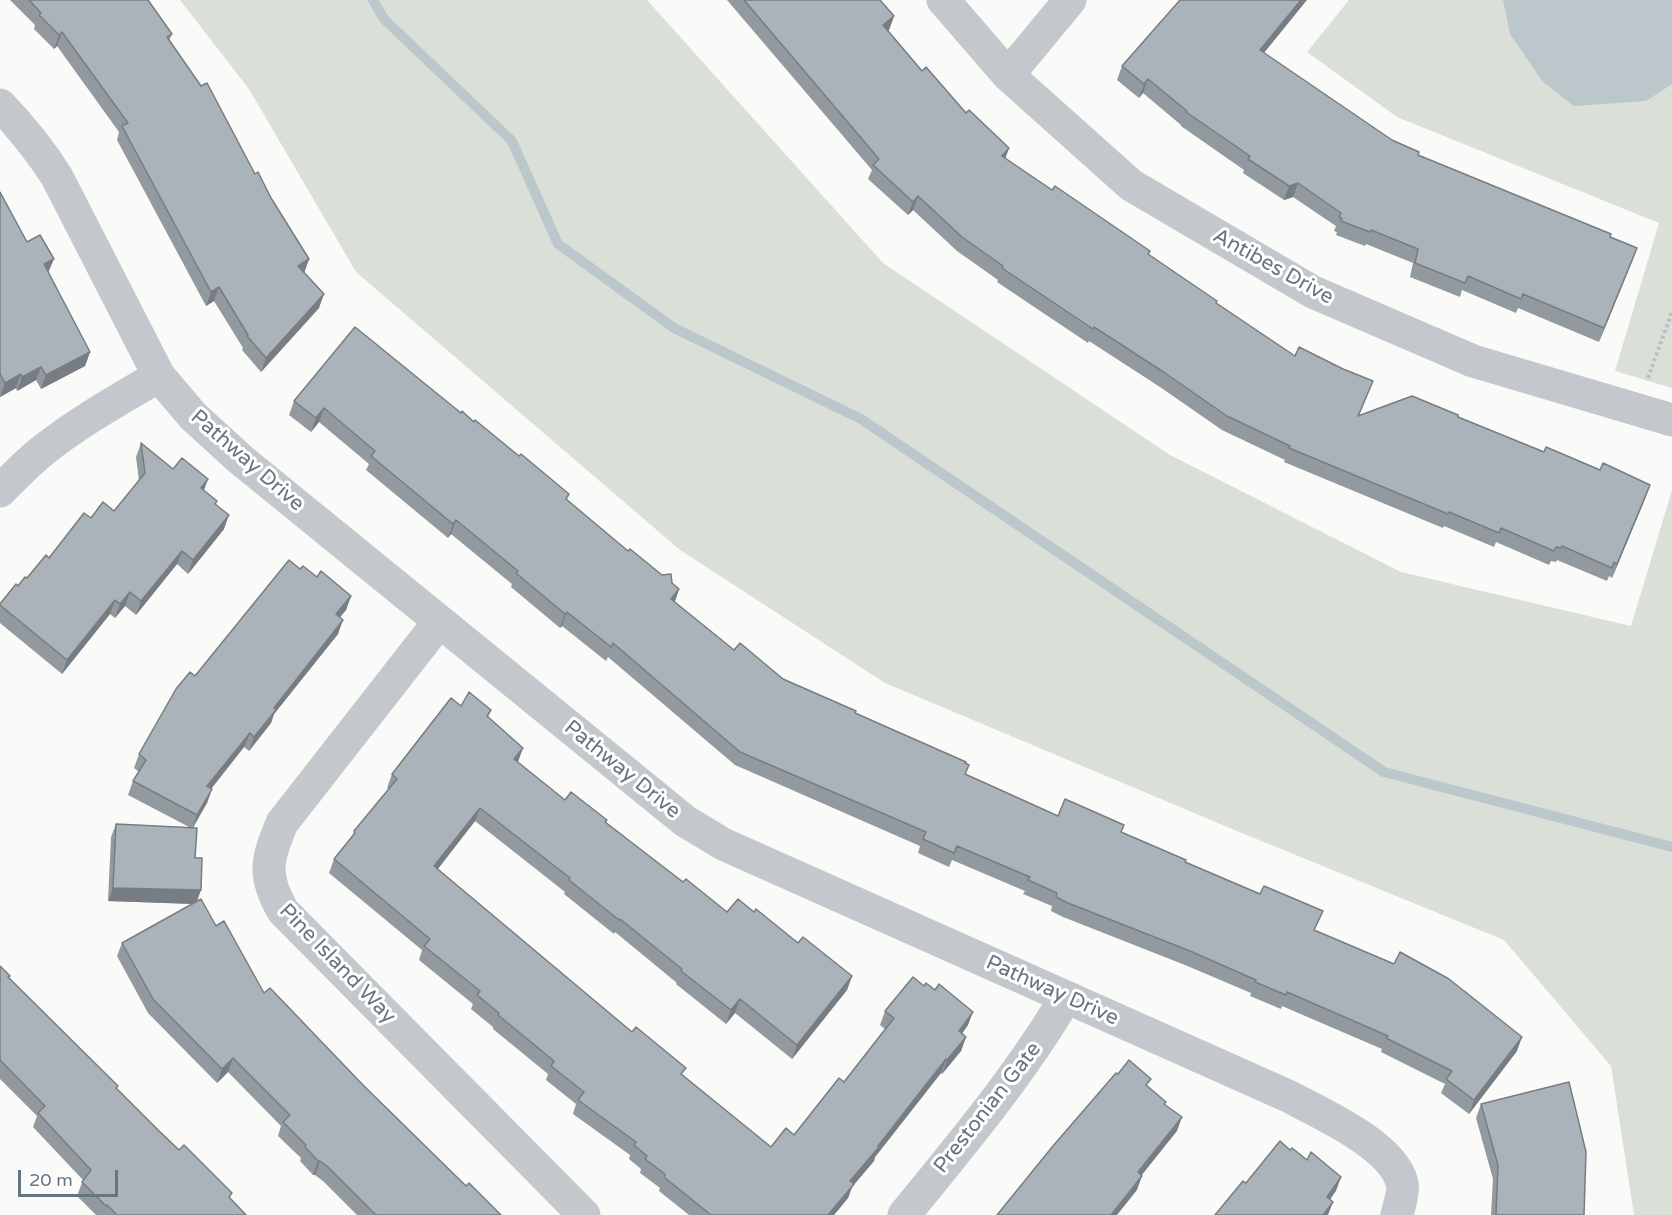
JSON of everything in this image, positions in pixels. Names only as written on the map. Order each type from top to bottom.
[{"type":"street","name":"Antibes Drive","points":[[943,0],[1008,75],[1131,185],[1313,292],[1473,361],[1672,420]]},
{"type":"street","points":[[1008,75],[1070,0]]},
{"type":"street","name":"Pathway Drive","points":[[0,105],[26,132],[43,155],[159,376],[193,416],[240,459],[685,821],[723,844],[1288,1096],[1343,1125],[1372,1144],[1392,1162],[1403,1184],[1397,1215]]},
{"type":"street","points":[[0,491],[60,437],[159,376]]},
{"type":"street","name":"Pine Island Way","points":[[439,622],[282,823],[273,845],[268,870],[275,897],[283,911],[584,1215]]},
{"type":"street","name":"Prestonian Gate","points":[[904,1215],[1003,1092],[1044,1036],[1066,997]]},
{"type":"path","points":[[1636,410],[1672,312]]},
{"type":"shaded area","points":[[180,0],[647,0],[883,263],[1170,455],[1401,572],[1631,626],[1672,490],[1672,1215],[1634,1215],[1611,1066],[1504,940],[885,683],[680,550],[356,272],[249,89]]},
{"type":"shaded area","points":[[1349,0],[1672,0],[1672,388],[1615,371],[1659,223],[1397,117],[1307,52]]},
{"type":"shaded area","points":[[1503,0],[1672,0],[1672,84],[1646,101],[1574,106],[1543,82],[1510,34]]},
{"type":"building","points":[[29,0],[148,0],[172,34],[167,37],[201,86],[207,83],[255,174],[258,172],[271,198],[309,259],[298,266],[324,294],[266,358],[247,336],[219,287],[211,292],[122,126],[128,123],[62,32],[59,35],[39,15],[41,13]]},
{"type":"building","points":[[744,0],[880,0],[894,16],[883,25],[922,71],[926,67],[966,113],[969,110],[1009,148],[1002,156],[1052,190],[1055,186],[1150,251],[1148,254],[1217,301],[1216,303],[1295,356],[1299,347],[1373,381],[1358,416],[1412,396],[1544,452],[1546,447],[1600,470],[1603,463],[1650,485],[1617,564],[1614,562],[1612,568],[1562,546],[1561,548],[1556,547],[1554,551],[1501,528],[1499,533],[1449,512],[1448,514],[1289,448],[1290,446],[1227,416],[1165,373],[1094,327],[1093,329],[1002,268],[1003,266],[962,237],[918,196],[913,202],[873,165],[879,159]]},
{"type":"building","points":[[1180,0],[1301,0],[1260,50],[1392,140],[1419,152],[1418,155],[1611,234],[1610,237],[1637,248],[1604,328],[1523,294],[1521,299],[1468,276],[1465,283],[1415,263],[1418,249],[1341,221],[1342,218],[1339,217],[1341,213],[1298,183],[1289,186],[1248,159],[1250,156],[1186,112],[1148,79],[1144,84],[1122,66]]},
{"type":"building","points":[[0,192],[27,242],[40,235],[54,259],[44,264],[90,352],[46,375],[41,367],[5,383],[0,374]]},
{"type":"building","points":[[355,327],[461,413],[462,411],[474,422],[475,420],[519,456],[521,454],[569,494],[566,499],[628,551],[630,549],[662,575],[671,574],[672,583],[679,589],[671,599],[734,650],[740,643],[783,679],[966,762],[969,765],[965,774],[1058,816],[1065,799],[1124,825],[1121,832],[1186,860],[1185,862],[1260,894],[1264,886],[1323,911],[1314,930],[1394,964],[1400,952],[1449,979],[1522,1037],[1474,1100],[1446,1079],[1452,1071],[1386,1038],[1388,1036],[1287,992],[1286,995],[1255,982],[1256,980],[1190,951],[1068,903],[1056,897],[1057,893],[1028,880],[1030,877],[957,846],[954,853],[923,839],[926,832],[740,752],[613,643],[611,647],[567,612],[565,614],[516,573],[518,571],[456,520],[453,524],[371,456],[375,451],[324,408],[316,418],[294,401]]},
{"type":"building","points":[[141,443],[173,469],[182,458],[208,479],[201,488],[229,515],[193,560],[182,551],[141,601],[130,592],[120,604],[115,600],[67,660],[0,604],[16,584],[18,586],[25,577],[27,578],[46,555],[49,558],[84,513],[91,518],[103,502],[114,511],[145,473]]},
{"type":"building","points":[[289,560],[300,569],[303,566],[317,577],[321,571],[351,596],[336,614],[343,620],[254,737],[250,733],[207,786],[212,789],[197,815],[133,781],[146,760],[139,754],[176,689],[190,672],[195,676]]},
{"type":"building","points":[[469,692],[491,710],[487,716],[523,748],[514,759],[565,800],[571,792],[607,820],[605,822],[683,882],[686,879],[727,912],[738,899],[754,912],[756,909],[798,943],[803,937],[852,976],[797,1045],[740,999],[731,1010],[569,880],[570,878],[480,808],[434,866],[632,1032],[636,1027],[686,1068],[681,1074],[771,1147],[786,1128],[794,1135],[839,1078],[844,1082],[894,1018],[885,1011],[913,977],[924,986],[926,983],[935,990],[939,984],[973,1012],[959,1031],[966,1037],[850,1181],[854,1184],[828,1215],[711,1215],[645,1159],[647,1156],[634,1145],[636,1142],[578,1100],[584,1092],[551,1066],[554,1061],[477,995],[480,991],[424,946],[430,939],[334,859],[397,779],[392,774],[451,698],[461,706]]},
{"type":"building","points":[[116,824],[197,828],[195,858],[202,858],[201,890],[113,888]]},
{"type":"building","points":[[201,899],[216,926],[224,921],[264,993],[270,988],[363,1085],[466,1186],[469,1183],[501,1215],[376,1215],[305,1147],[306,1145],[283,1122],[290,1115],[233,1058],[222,1069],[153,999],[122,943]]},
{"type":"building","points":[[0,966],[10,976],[8,977],[118,1086],[116,1088],[160,1132],[179,1150],[184,1145],[232,1193],[229,1197],[246,1215],[117,1215],[82,1182],[91,1170],[38,1113],[45,1106],[0,1060]]},
{"type":"building","points":[[1129,1060],[1151,1079],[1146,1085],[1166,1102],[1164,1104],[1182,1117],[1138,1172],[1142,1176],[1111,1215],[997,1215],[1053,1146]]},
{"type":"building","points":[[1569,1082],[1586,1152],[1584,1215],[1496,1215],[1498,1165],[1481,1104]]},
{"type":"building","points":[[1280,1141],[1307,1160],[1311,1152],[1341,1177],[1327,1197],[1333,1202],[1323,1215],[1215,1215],[1243,1181],[1246,1183]]},
{"type":"waterway","points":[[373,0],[384,19],[512,141],[558,244],[674,328],[861,419],[1384,772],[1672,847]]}]
